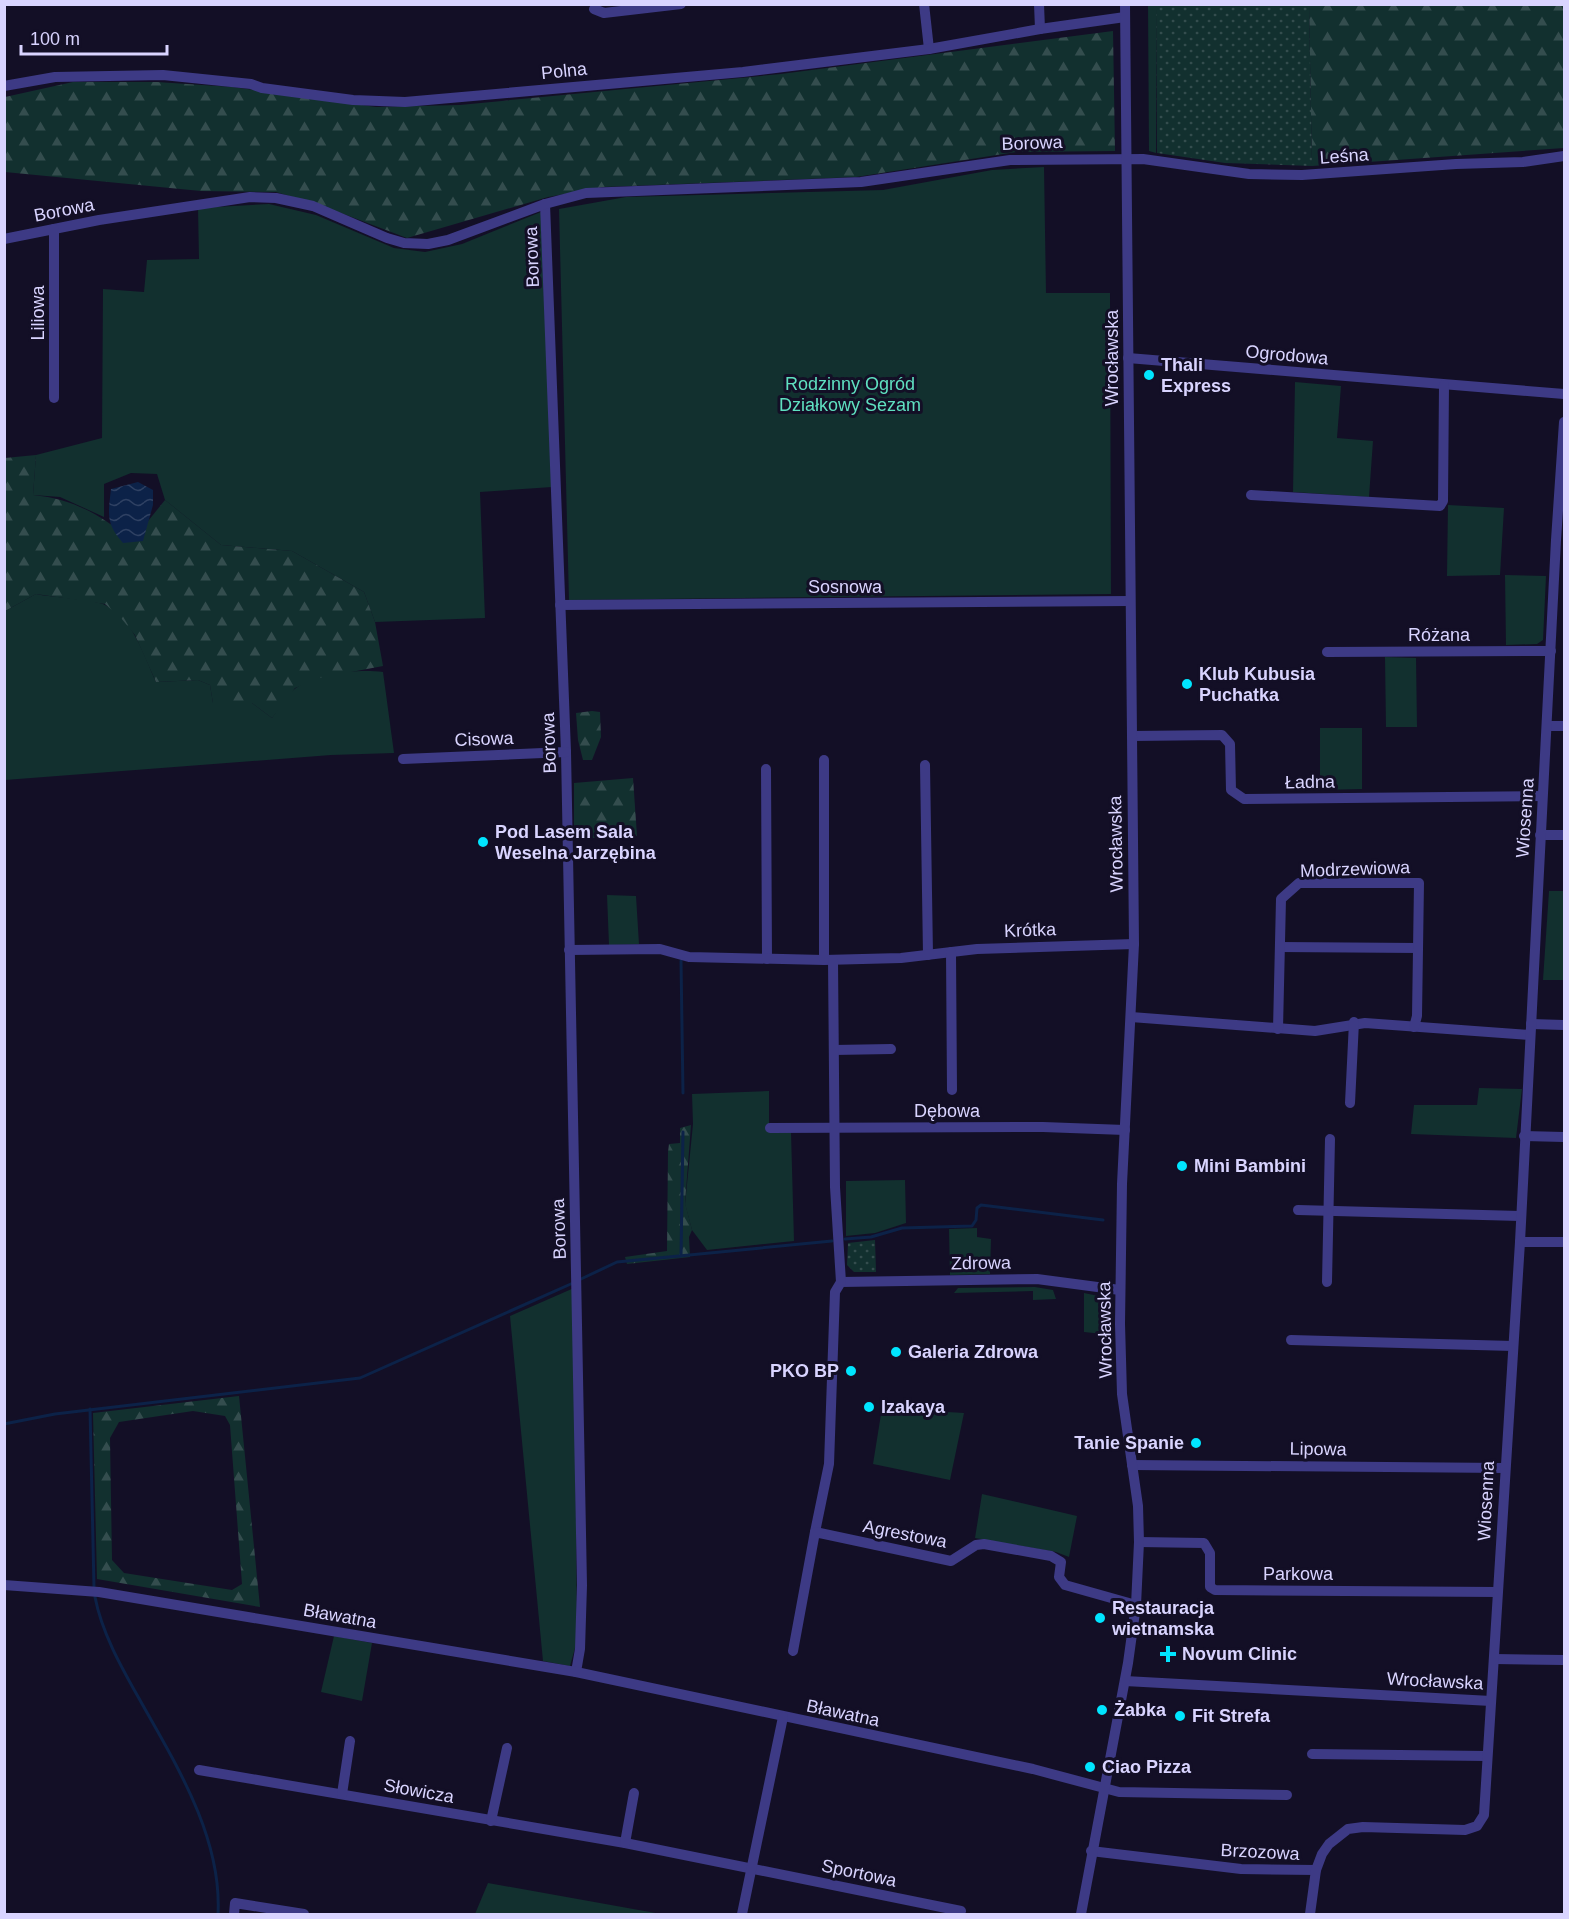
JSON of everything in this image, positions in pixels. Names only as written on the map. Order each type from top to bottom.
[{"type":"street","points":[[594,9],[604,13],[681,4]]},
{"type":"street","points":[[924,4],[929,49]]},
{"type":"street","points":[[1039,4],[1040,29]]},
{"type":"street","name":"Wrocławska","points":[[1081,1914],[1091,1851],[1125,1681],[1136,1605],[1140,1542],[1139,1515],[1122,1394],[1120,1290],[1134,944],[1125,4]]},
{"type":"street","name":"Polna","points":[[4,86],[55,77],[163,75],[251,84],[262,88],[352,100],[405,102],[743,72],[929,49],[1040,29],[1125,17]]},
{"type":"street","name":"Leśna","points":[[1127,159],[1250,174],[1302,175],[1456,164],[1523,162],[1564,156]]},
{"type":"street","name":"Borowa","points":[[4,239],[212,202],[258,197],[313,206],[387,238],[404,243],[428,244],[448,240],[544,204],[606,191],[861,182],[1010,159],[1127,159]]},
{"type":"street","name":"Borowa","points":[[544,204],[566,752],[582,1585],[580,1649],[576,1672]]},
{"type":"street","name":"Liliowa","points":[[54,229],[54,398]]},
{"type":"street","name":"Ogrodowa","points":[[1128,358],[1444,386],[1564,394]]},
{"type":"street","points":[[1251,495],[1440,506],[1443,501],[1444,386]]},
{"type":"street","name":"Wiosenna","points":[[1478,1826],[1484,1815],[1520,1242],[1542,796],[1548,726],[1564,422]]},
{"type":"street","name":"Sosnowa","points":[[560,605],[1130,602]]},
{"type":"street","points":[[1552,632],[1564,632]]},
{"type":"street","name":"Różana","points":[[1327,652],[1551,651]]},
{"type":"street","points":[[1548,726],[1564,726]]},
{"type":"street","name":"Ładna","points":[[1132,736],[1222,735],[1228,739],[1230,744],[1231,790],[1244,799],[1542,796]]},
{"type":"street","name":"Cisowa","points":[[403,759],[566,752]]},
{"type":"street","points":[[793,1651],[829,1464],[835,1292],[841,1282],[837,1233],[834,1050],[829,960],[824,760]]},
{"type":"street","points":[[925,765],[928,955]]},
{"type":"street","points":[[766,769],[767,959]]},
{"type":"street","points":[[1540,835],[1564,835]]},
{"type":"street","name":"Modrzewiowa","points":[[1278,1029],[1281,898],[1299,883],[1419,883],[1417,1016],[1414,1027]]},
{"type":"street","name":"Krótka","points":[[569,950],[660,949],[689,957],[829,960],[1043,946],[1134,944]]},
{"type":"street","points":[[1280,947],[1418,948]]},
{"type":"street","points":[[951,952],[952,1090]]},
{"type":"street","points":[[1131,1017],[1316,1031],[1354,1023],[1530,1030],[1564,1025]]},
{"type":"street","points":[[1350,1103],[1354,1023]]},
{"type":"street","points":[[834,1050],[891,1049]]},
{"type":"street","name":"Dębowa","points":[[770,1128],[1043,1127],[1125,1130]]},
{"type":"street","points":[[1524,1137],[1564,1137]]},
{"type":"street","points":[[1328,1282],[1330,1139]]},
{"type":"street","points":[[1298,1210],[1520,1216]]},
{"type":"street","points":[[1520,1242],[1564,1242]]},
{"type":"street","name":"Zdrowa","points":[[841,1282],[1037,1279],[1120,1290]]},
{"type":"street","points":[[1291,1340],[1513,1346]]},
{"type":"street","name":"Lipowa","points":[[1131,1465],[1505,1468]]},
{"type":"street","name":"Agrestowa","points":[[815,1532],[951,1561],[976,1545],[984,1544],[1051,1556],[1061,1562],[1059,1577],[1065,1585],[1136,1605]]},
{"type":"street","name":"Parkowa","points":[[1140,1542],[1204,1543],[1210,1553],[1210,1587],[1215,1590],[1497,1592]]},
{"type":"street","name":"Bławatna","points":[[4,1585],[99,1592],[576,1672],[1033,1769],[1103,1789]]},
{"type":"street","points":[[1494,1659],[1564,1660]]},
{"type":"street","name":"Wrocławska","points":[[1125,1681],[1491,1701]]},
{"type":"street","points":[[742,1914],[783,1717]]},
{"type":"street","points":[[342,1794],[350,1740]]},
{"type":"street","points":[[491,1821],[507,1748]]},
{"type":"street","points":[[1312,1754],[1487,1756]]},
{"type":"street","name":"Słowicza","points":[[199,1770],[625,1842],[751,1867]]},
{"type":"street","points":[[1103,1789],[1119,1792],[1287,1795]]},
{"type":"street","points":[[625,1842],[634,1793]]},
{"type":"street","name":"Brzozowa","points":[[1091,1851],[1241,1869],[1316,1870],[1329,1844],[1348,1829],[1363,1827],[1465,1830],[1478,1826]]},
{"type":"street","name":"Sportowa","points":[[751,1867],[961,1911]]},
{"type":"street","points":[[1310,1914],[1316,1870]]},
{"type":"street","points":[[234,1914],[235,1903],[304,1914]]},
{"type":"green space","points":[[1148,5],[1156,5],[1156,153],[1149,151]]},
{"type":"green space","points":[[1156,5],[1309,5],[1312,166],[1225,163],[1157,153]]},
{"type":"green space","points":[[1309,5],[1564,5],[1564,148],[1312,166]]},
{"type":"green space","points":[[1113,31],[1115,151],[1016,152],[856,177],[603,187],[548,197],[407,238],[320,205],[276,192],[201,191],[5,172],[5,97],[73,82],[157,82],[232,87],[376,107],[460,105],[781,74]]},
{"type":"green space","name":"Rodzinny Ogród Działkowy Sezam","points":[[1044,167],[1046,293],[1110,293],[1111,594],[569,600],[559,209],[626,197],[883,190],[992,170]]},
{"type":"green space","points":[[269,204],[316,215],[394,248],[425,252],[462,244],[541,212],[552,487],[480,492],[485,618],[375,622],[364,592],[292,551],[221,545],[165,500],[157,474],[131,473],[104,484],[104,517],[60,497],[33,495],[36,455],[102,438],[103,289],[144,292],[147,260],[199,259],[198,208]]},
{"type":"green space","points":[[1295,382],[1341,386],[1337,438],[1373,441],[1369,497],[1293,492]]},
{"type":"green space","points":[[36,455],[33,495],[74,504],[110,523],[132,541],[165,500],[221,545],[292,551],[364,592],[375,622],[383,666],[319,678],[295,688],[272,718],[252,703],[213,703],[210,685],[198,680],[156,682],[135,635],[105,604],[36,594],[5,611],[5,458]]},
{"type":"green space","points":[[1448,505],[1504,508],[1500,575],[1447,576]]},
{"type":"green space","points":[[1505,575],[1546,576],[1543,640],[1537,644],[1506,645]]},
{"type":"green space","points":[[36,594],[105,605],[115,611],[130,628],[156,682],[198,680],[210,685],[213,703],[252,703],[272,718],[289,694],[305,683],[338,673],[383,672],[394,753],[331,755],[5,780],[5,611]]},
{"type":"green space","points":[[1385,657],[1416,658],[1417,727],[1386,727]]},
{"type":"green space","points":[[600,712],[601,737],[592,760],[583,760],[578,740],[576,713]]},
{"type":"green space","points":[[1320,728],[1362,728],[1362,789],[1320,790]]},
{"type":"green space","points":[[633,778],[637,836],[574,839],[574,783]]},
{"type":"green space","points":[[1549,891],[1564,891],[1564,980],[1543,980]]},
{"type":"green space","points":[[607,895],[636,896],[639,944],[609,945]]},
{"type":"green space","points":[[1479,1088],[1522,1089],[1516,1138],[1411,1134],[1414,1105],[1477,1105]]},
{"type":"green space","points":[[769,1091],[769,1126],[791,1132],[794,1241],[707,1250],[692,1230],[685,1204],[693,1124],[692,1094]]},
{"type":"green space","points":[[691,1125],[685,1203],[692,1230],[689,1237],[690,1257],[627,1264],[625,1257],[667,1251],[669,1144],[680,1143],[680,1128]]},
{"type":"green space","points":[[905,1180],[906,1223],[875,1233],[846,1236],[846,1181]]},
{"type":"green space","points":[[977,1228],[977,1237],[991,1239],[990,1274],[950,1275],[949,1229]]},
{"type":"green space","points":[[875,1240],[876,1272],[854,1272],[847,1265],[848,1243]]},
{"type":"green space","points":[[1035,1287],[1053,1290],[1056,1299],[1033,1300],[1033,1291],[954,1293],[958,1288]]},
{"type":"green space","points":[[574,1288],[577,1641],[570,1666],[543,1661],[510,1316]]},
{"type":"green space","points":[[1084,1293],[1108,1298],[1112,1304],[1112,1335],[1084,1332]]},
{"type":"green space","points":[[239,1396],[260,1607],[97,1579],[93,1413]],"holes":[[[193,1411],[225,1416],[230,1425],[242,1584],[232,1590],[124,1573],[112,1560],[110,1438],[119,1422]]]},
{"type":"green space","points":[[882,1408],[964,1413],[950,1480],[873,1464]]},
{"type":"green space","points":[[982,1494],[1077,1516],[1069,1557],[1056,1552],[975,1538]]},
{"type":"green space","points":[[334,1636],[372,1643],[362,1701],[321,1692]]},
{"type":"green space","points":[[488,1883],[661,1914],[475,1914]]},
{"type":"water","points":[[138,482],[153,490],[153,505],[143,541],[123,543],[111,524],[109,506],[111,489]]},
{"type":"waterway","points":[[681,961],[683,1093]]},
{"type":"waterway","points":[[681,1256],[683,1132]]},
{"type":"waterway","points":[[845,1239],[871,1237],[902,1228],[972,1226],[976,1220],[977,1208],[981,1205],[1103,1220]]},
{"type":"waterway","points":[[581,1279],[617,1262],[832,1241]]},
{"type":"waterway","points":[[4,1424],[55,1414],[360,1378],[573,1283]]},
{"type":"waterway","points":[[90,1409],[94,1587]]},
{"type":"waterway","points":[[95,1597],[98,1611],[114,1651],[169,1751],[205,1830],[213,1858],[218,1914]]},
{"type":"place","name":"Thali Express","points":[[1149,375]]},
{"type":"place","name":"Klub Kubusia Puchatka","points":[[1187,684]]},
{"type":"place","name":"Pod Lasem Sala Weselna Jarzębina","points":[[483,842]]},
{"type":"place","name":"Mini Bambini","points":[[1182,1166]]},
{"type":"place","name":"Galeria Zdrowa","points":[[896,1352]]},
{"type":"place","name":"PKO BP","points":[[851,1371]]},
{"type":"place","name":"Izakaya","points":[[869,1407]]},
{"type":"place","name":"Tanie Spanie","points":[[1196,1443]]},
{"type":"place","name":"Restauracja wietnamska","points":[[1100,1618]]},
{"type":"place","name":"Novum Clinic","points":[[1168,1654]]},
{"type":"place","name":"Żabka","points":[[1102,1710]]},
{"type":"place","name":"Fit Strefa","points":[[1180,1716]]},
{"type":"place","name":"Ciao Pizza","points":[[1090,1767]]}]
